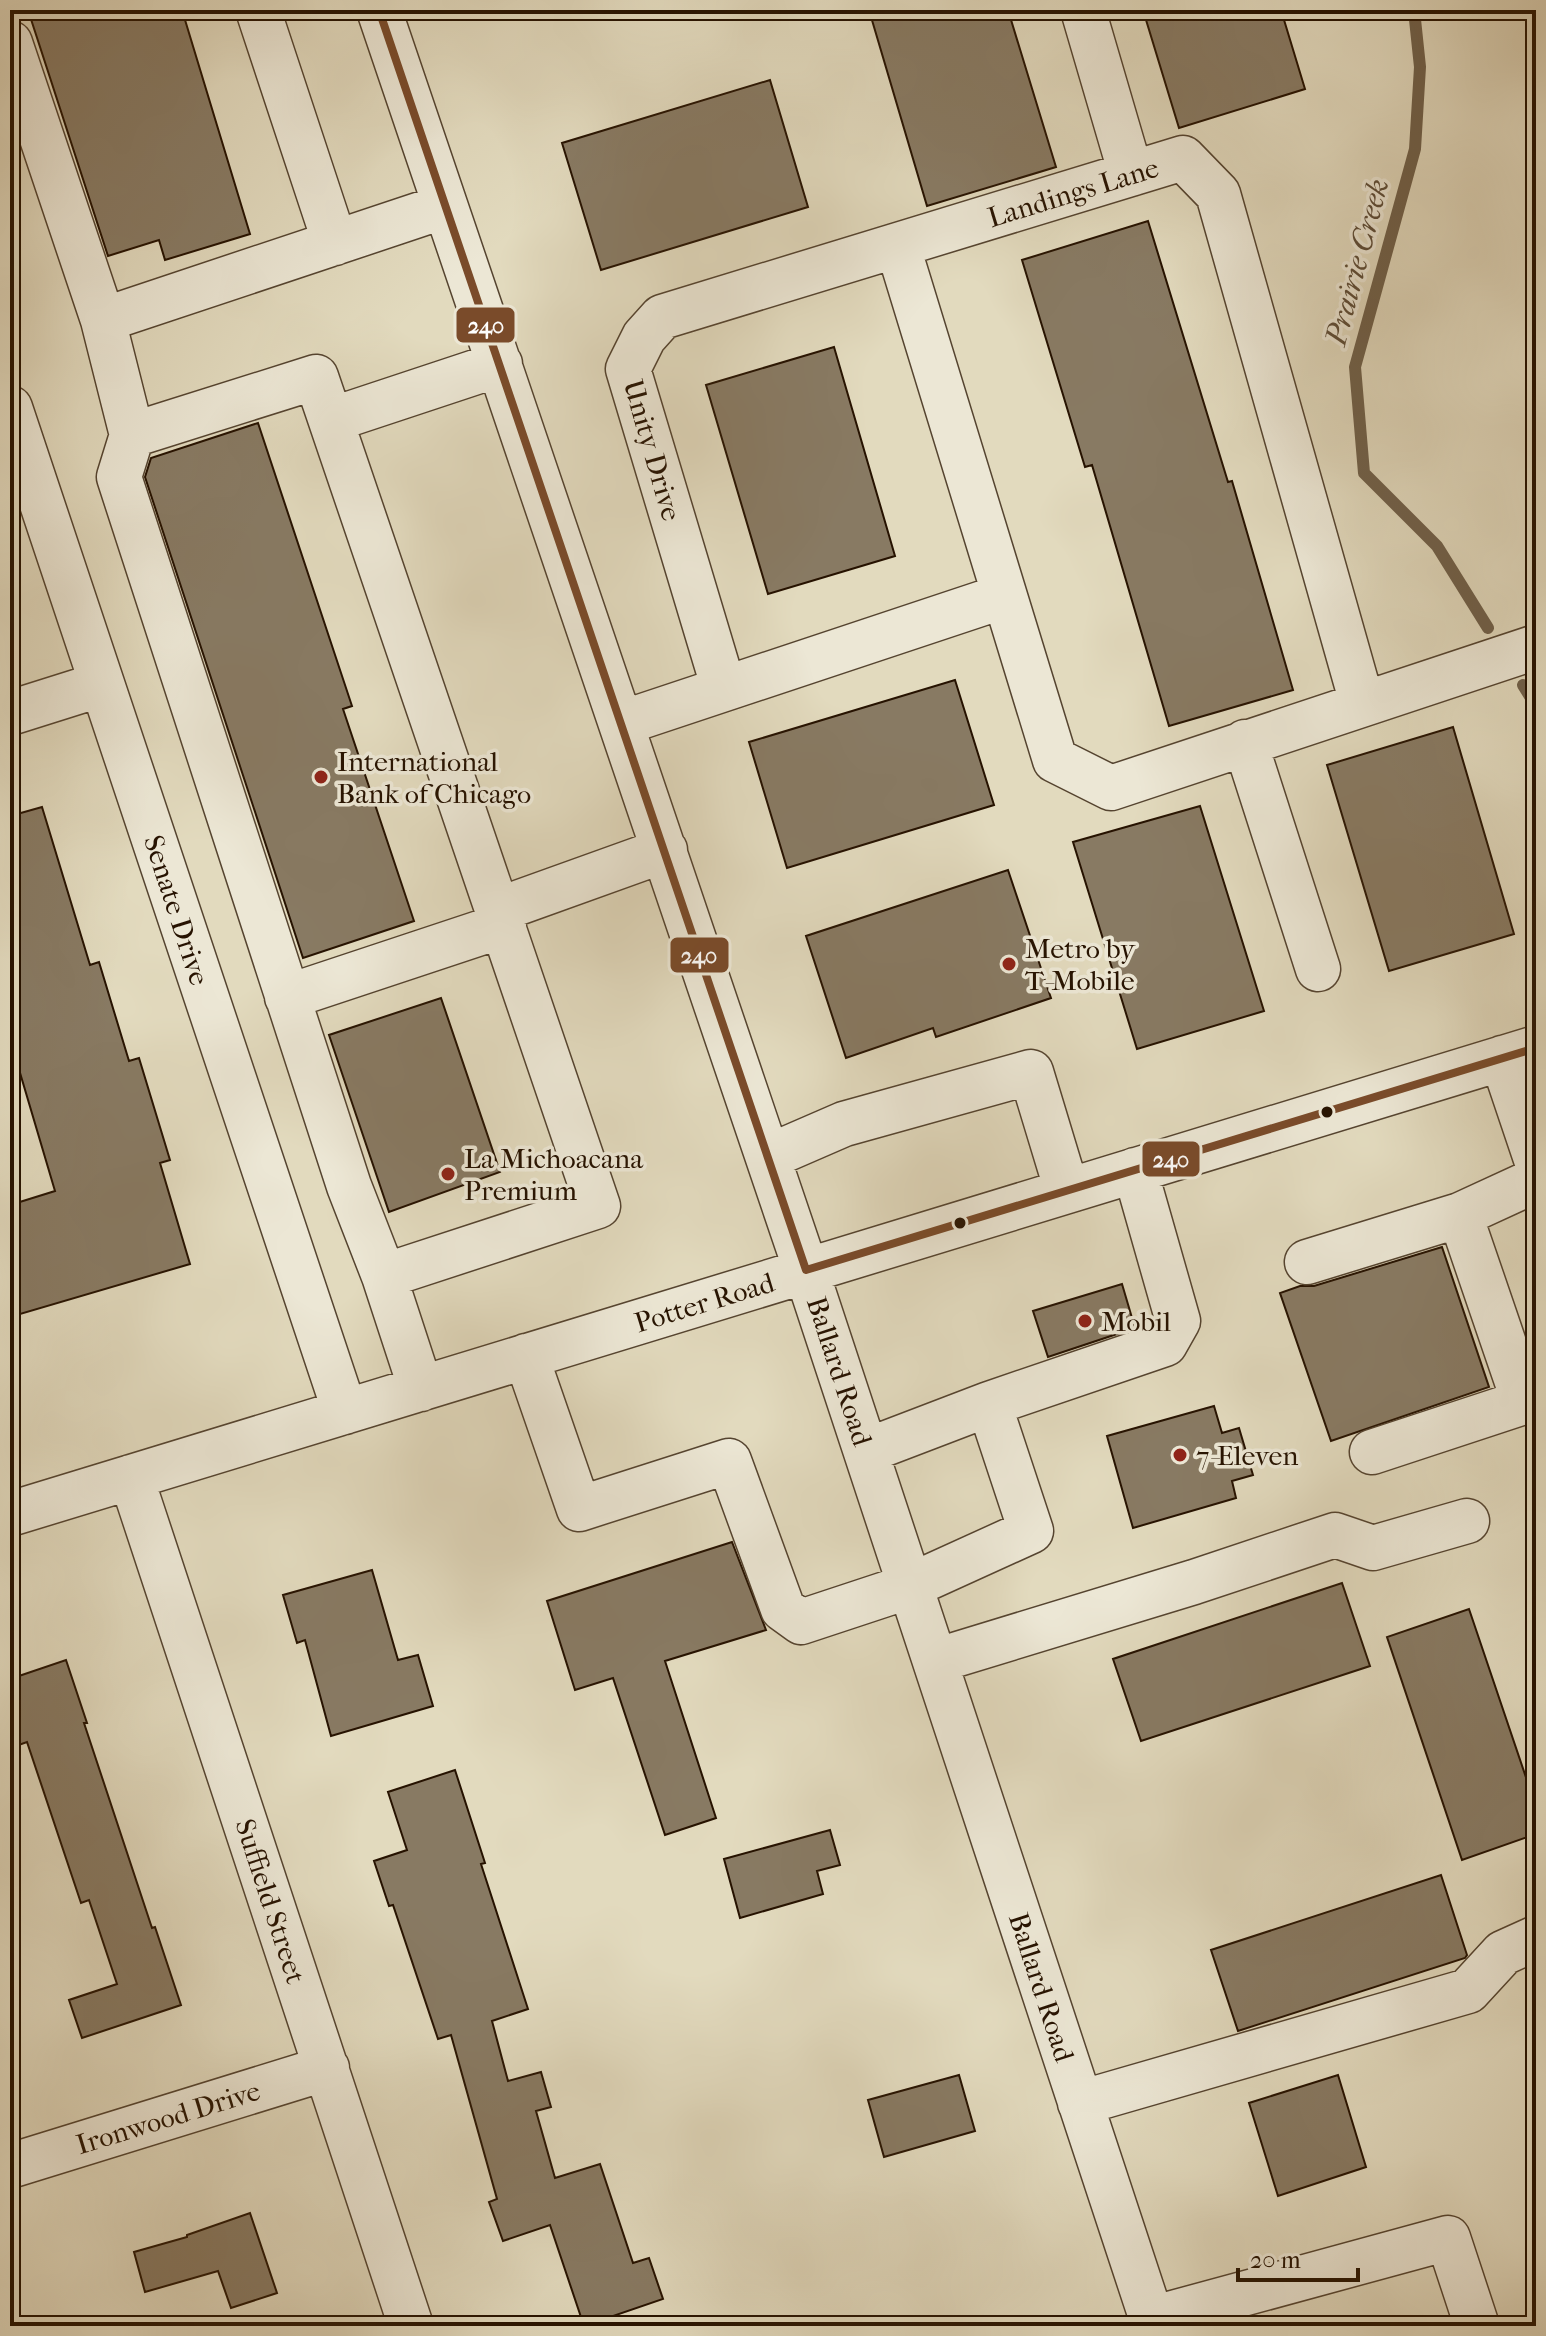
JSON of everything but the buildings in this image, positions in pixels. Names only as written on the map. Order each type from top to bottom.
[{"type":"street","points":[[258,10],[335,243]]},
{"type":"street","name":"Ballard Road","points":[[379,10],[806,1270],[1153,2322]]},
{"type":"street","points":[[1083,10],[1131,174]]},
{"type":"street","points":[[10,43],[103,320],[132,435],[119,477],[287,997],[421,1389]]},
{"type":"street","name":"Landings Lane","points":[[898,247],[1183,158],[1218,194],[1362,703]]},
{"type":"street","points":[[103,320],[445,206]]},
{"type":"street","points":[[898,247],[1055,760],[1111,788],[1536,647]]},
{"type":"street","name":"Unity Drive","points":[[724,689],[628,369],[644,337],[662,317],[898,247]]},
{"type":"street","points":[[331,420],[500,364]]},
{"type":"street","points":[[132,435],[316,377],[598,1206],[384,1276]]},
{"type":"street","name":"Senate Drive","points":[[10,408],[345,1412]]},
{"type":"street","points":[[622,723],[1004,596]]},
{"type":"street","points":[[10,713],[102,684]]},
{"type":"street","points":[[1245,742],[1318,969]]},
{"type":"street","points":[[287,997],[501,917],[665,850]]},
{"type":"street","points":[[1519,1053],[1536,1159]]},
{"type":"street","name":"Potter Road","points":[[10,1514],[1519,1053]]},
{"type":"street","points":[[768,1157],[844,1124],[1031,1072],[1067,1191]]},
{"type":"street","points":[[866,1451],[989,1404],[1165,1344],[1178,1321],[1135,1170]]},
{"type":"street","points":[[1307,1262],[1460,1215],[1536,1180]]},
{"type":"street","points":[[1372,1452],[1530,1401],[1460,1215]]},
{"type":"street","points":[[526,1356],[579,1509],[729,1461],[783,1609],[801,1622],[910,1586],[1031,1531],[989,1404]]},
{"type":"street","name":"Suffield Street","points":[[131,1477],[411,2326]]},
{"type":"street","points":[[935,1661],[1194,1582],[1335,1535],[1373,1548],[1467,1521]]},
{"type":"street","points":[[1080,2103],[1468,1991],[1503,1953],[1536,1938]]},
{"type":"street","name":"Ironwood Drive","points":[[10,2166],[327,2068]]},
{"type":"street","points":[[1153,2322],[1245,2311],[1448,2238],[1477,2326]]},
{"type":"waterway","name":"Prairie Creek","points":[[1414,10],[1420,67],[1415,149],[1355,367],[1364,473],[1437,546],[1488,628]]},
{"type":"waterway","name":"Prairie Creek","points":[[1523,685],[1536,706]]},
{"type":"transit line","name":"240","points":[[379,10],[806,1270]]},
{"type":"transit line","name":"240","points":[[806,1270],[1536,1048]]},
{"type":"place","name":"International Bank of Chicago","points":[[321,777]]},
{"type":"place","name":"Metro by T-Mobile","points":[[1009,964]]},
{"type":"place","name":"La Michoacana Premium","points":[[448,1174]]},
{"type":"place","name":"Mobil","points":[[1085,1321]]},
{"type":"place","name":"7-Eleven","points":[[1180,1455]]}]
